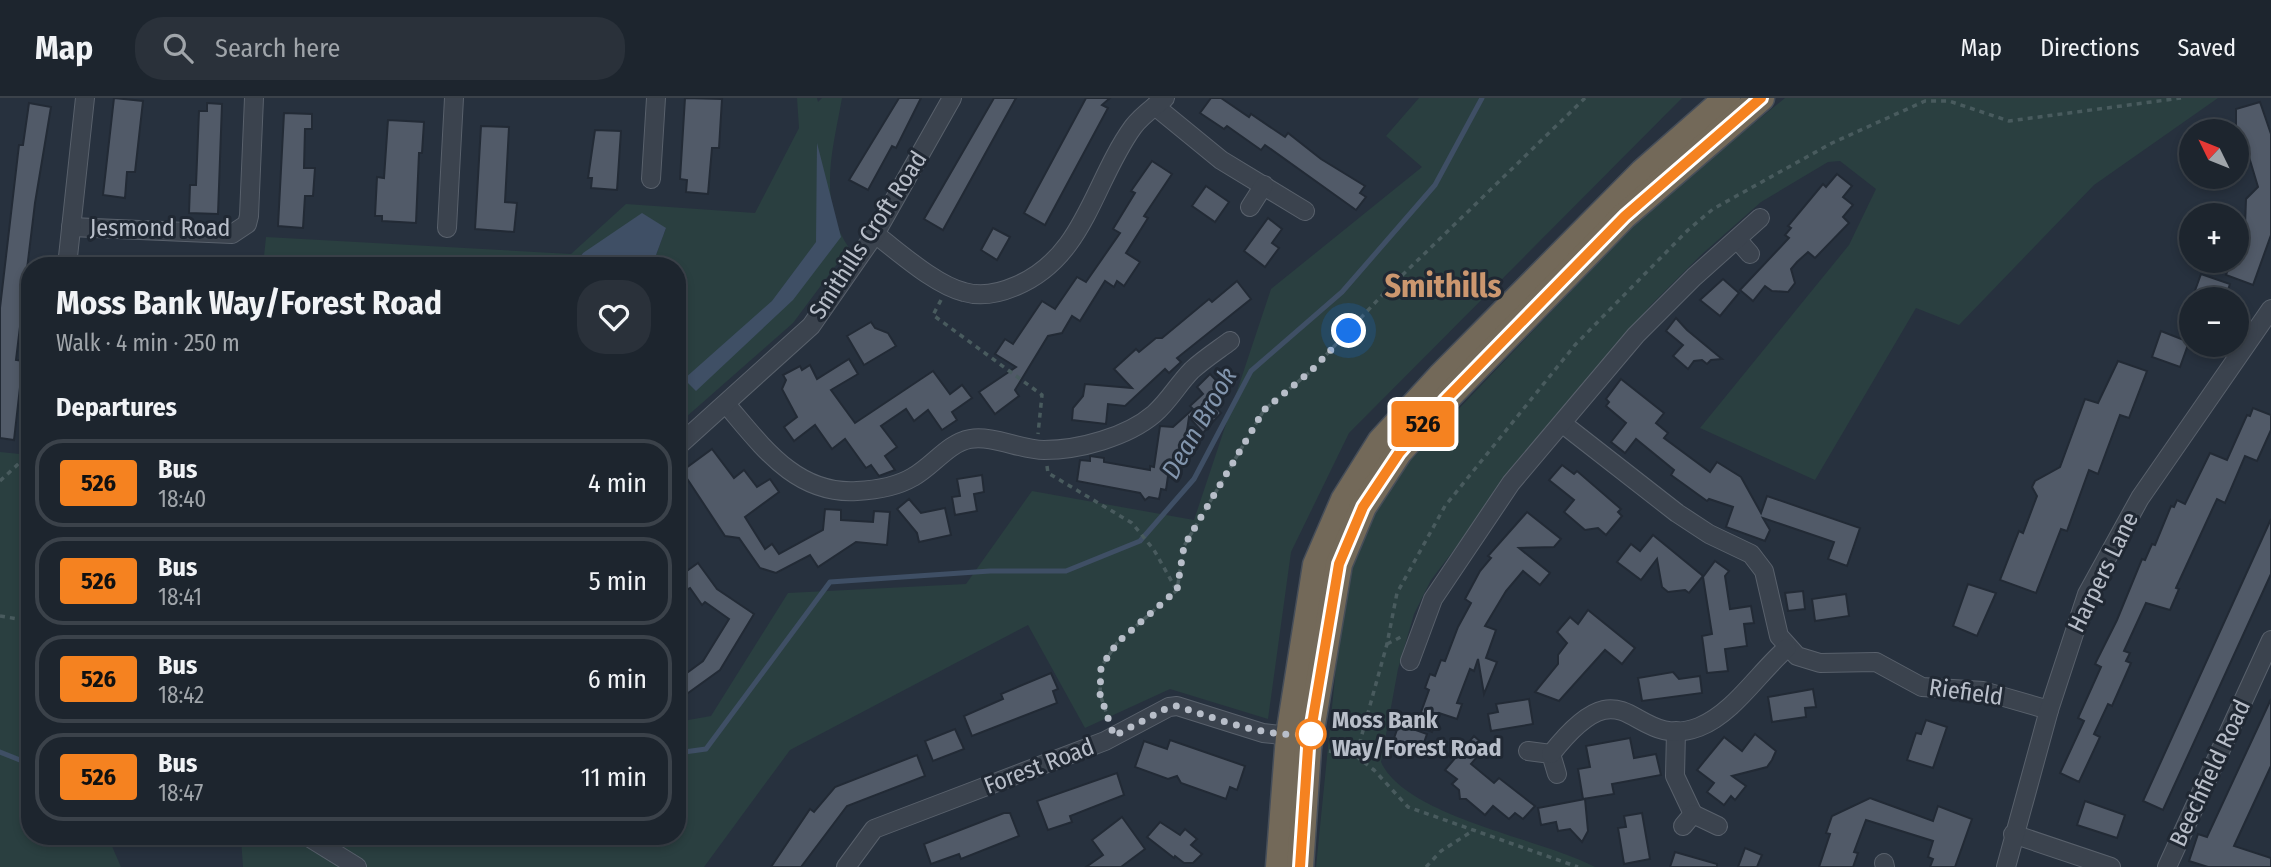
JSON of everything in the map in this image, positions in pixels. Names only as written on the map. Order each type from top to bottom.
[{"type":"highway","points":[[1279,867],[1298,742],[1316,565],[1344,500],[1381,441],[1440,377],[1643,172],[1727,98]]},
{"type":"highway","points":[[1300,867],[1298,742],[1339,564],[1363,507],[1399,453],[1446,399],[1625,216],[1761,98]]},
{"type":"street","points":[[67,257],[85,98]]},
{"type":"street","name":"Jesmond Road","points":[[71,228],[232,234],[241,230],[249,216],[254,98]]},
{"type":"street","points":[[447,228],[454,98]]},
{"type":"street","points":[[651,179],[656,98]]},
{"type":"street","name":"Smithills Croft Road","points":[[686,439],[811,326],[874,234],[953,98]]},
{"type":"street","points":[[874,234],[949,286],[965,293],[1002,292],[1045,270],[1063,254],[1078,231],[1133,126],[1160,102],[1221,160],[1305,211]]},
{"type":"street","points":[[1250,207],[1264,185]]},
{"type":"street","points":[[1410,661],[1429,633],[1440,587],[1507,488],[1636,335],[1760,218]]},
{"type":"street","points":[[1737,239],[1750,254]]},
{"type":"street","name":"Harpers Lane","points":[[2006,867],[2013,834],[2071,637],[2110,547],[2175,444],[2271,309]]},
{"type":"street","points":[[726,404],[773,458],[792,474],[817,487],[842,492],[895,486],[915,476],[957,444],[972,438],[1040,449],[1125,433],[1153,415],[1173,396],[1192,371],[1227,349]]},
{"type":"street","points":[[1551,754],[1577,722],[1603,709],[1630,713],[1653,726],[1676,731],[1700,726],[1714,719],[1787,648],[1774,624],[1768,587],[1759,562],[1741,547],[1671,519],[1563,424]]},
{"type":"street","name":"Beechfield Road","points":[[2167,867],[2271,640]]},
{"type":"street","name":"Riefield","points":[[1787,648],[1797,656],[1820,663],[1876,662],[1922,687],[1983,691],[2049,710]]},
{"type":"street","name":"Forest Road","points":[[846,867],[874,829],[1114,736],[1169,707],[1177,706],[1298,742]]},
{"type":"street","points":[[1676,731],[1675,776],[1688,820],[1718,825]]},
{"type":"street","points":[[1528,751],[1551,754]]},
{"type":"street","points":[[1551,754],[1557,774]]},
{"type":"street","points":[[2013,834],[2110,867]]},
{"type":"street","points":[[322,845],[358,867]]},
{"type":"path","points":[[1114,736],[1100,694],[1101,667],[1117,643],[1177,590],[1184,546],[1264,410],[1311,371],[1387,290],[1585,98]]},
{"type":"path","points":[[1356,756],[1387,644],[1397,593],[1445,506],[1575,345],[1688,230],[1713,209],[1832,143],[1925,102],[1949,101],[2009,121],[2181,98]]},
{"type":"path","points":[[949,286],[933,315],[1042,395],[1040,449],[1048,473],[1132,523],[1154,550],[1177,590]]},
{"type":"path","points":[[0,481],[21,461]]},
{"type":"path","points":[[0,616],[21,620]]},
{"type":"path","points":[[1298,742],[1356,756],[1408,807],[1578,867]]},
{"type":"path","points":[[1426,867],[1441,851],[1474,830]]},
{"type":"green space","points":[[797,98],[817,98],[818,102],[822,98],[842,98],[832,155],[830,193],[839,230],[849,248],[793,323],[686,417],[686,257],[655,257],[666,228],[583,253],[580,257],[264,257],[266,237],[571,254],[626,204],[755,213],[799,128]]},
{"type":"green space","points":[[1419,98],[1682,98],[1349,433],[1291,552],[1268,719],[1170,689],[1085,728],[1028,625],[790,750],[704,867],[243,867],[241,845],[686,845],[686,720],[711,716],[788,593],[966,584],[1032,491],[1194,520],[1271,289],[1422,167],[1386,136]]},
{"type":"green space","points":[[1785,98],[2218,98],[2188,119],[2179,119],[2179,125],[2094,185],[1959,325],[1916,308],[1815,480],[1700,428],[1849,245],[1876,189],[1840,161],[1828,162],[1761,202],[1701,255],[1651,305],[1505,475],[1477,520],[1431,580],[1414,614],[1398,669],[1381,762],[1395,781],[1418,798],[1446,812],[1595,867],[1316,867],[1339,637],[1354,562],[1378,508],[1407,463],[1652,206]]},
{"type":"green space","points":[[0,452],[21,454],[21,845],[111,845],[121,867],[0,867]]},
{"type":"water","points":[[817,143],[841,237],[793,300],[696,391],[686,381],[686,377],[772,301],[816,242]]},
{"type":"water","points":[[642,213],[666,228],[655,257],[580,257]]},
{"type":"building","points":[[114,98],[143,101],[135,172],[127,172],[125,198],[103,195]]},
{"type":"building","points":[[685,98],[722,99],[719,148],[712,148],[708,194],[686,192],[687,180],[680,179]]},
{"type":"building","points":[[899,98],[921,98],[896,148],[892,146],[868,190],[849,180]]},
{"type":"building","points":[[994,98],[1016,98],[943,230],[924,219]]},
{"type":"building","points":[[1086,98],[1110,98],[1102,105],[1108,108],[1045,225],[1024,213]]},
{"type":"building","points":[[1211,98],[1221,98],[1285,137],[1288,133],[1321,159],[1365,186],[1360,193],[1366,197],[1356,210],[1265,145],[1261,150],[1227,126],[1224,129],[1200,113]]},
{"type":"building","points":[[2260,102],[2271,134],[2271,235],[2253,285],[2226,275],[2249,273],[2249,203],[2246,203],[2246,199],[2258,187],[2249,157],[2249,119],[2236,119],[2236,109]]},
{"type":"building","points":[[29,103],[51,107],[28,257],[21,257],[21,319],[16,360],[21,361],[21,379],[14,440],[0,438],[0,308],[19,145],[23,145]]},
{"type":"building","points":[[207,103],[222,104],[218,214],[189,213],[190,185],[196,185],[199,111],[207,111]]},
{"type":"building","points":[[284,113],[312,114],[312,129],[305,129],[304,168],[315,168],[313,196],[305,196],[303,228],[278,226]]},
{"type":"building","points":[[388,120],[424,122],[422,153],[419,153],[416,223],[382,221],[382,216],[375,216],[377,177],[384,178]]},
{"type":"building","points":[[481,126],[509,127],[505,202],[517,203],[514,232],[475,229]]},
{"type":"building","points":[[595,130],[621,131],[617,190],[591,188],[592,178],[588,178]]},
{"type":"building","points":[[1152,161],[1172,174],[1144,216],[1148,218],[1126,253],[1140,262],[1124,286],[1117,281],[1114,287],[1105,281],[1080,321],[1072,316],[1062,333],[1048,336],[1015,390],[1019,396],[995,414],[979,392],[1016,367],[995,354],[1005,339],[1013,344],[1042,301],[1055,309],[1077,277],[1086,282],[1120,233],[1113,229],[1135,193],[1131,191]]},
{"type":"building","points":[[1837,174],[1852,186],[1843,197],[1853,205],[1843,217],[1849,223],[1815,258],[1808,252],[1797,262],[1791,269],[1795,283],[1788,292],[1772,291],[1765,286],[1753,301],[1740,290],[1789,238],[1785,235],[1791,228],[1788,226],[1823,184],[1826,187]]},
{"type":"building","points":[[1206,186],[1229,202],[1215,222],[1192,206]]},
{"type":"building","points":[[1268,218],[1282,229],[1272,243],[1279,248],[1265,267],[1244,251]]},
{"type":"building","points":[[993,228],[1010,237],[997,260],[981,250]]},
{"type":"building","points":[[2201,274],[2230,284],[2229,287],[2196,287]]},
{"type":"building","points":[[1723,279],[1739,293],[1720,316],[1700,300]]},
{"type":"building","points":[[1237,281],[1251,299],[1177,358],[1181,362],[1169,373],[1165,369],[1125,406],[1108,404],[1106,424],[1072,420],[1073,408],[1083,396],[1085,384],[1132,388],[1114,369],[1136,349],[1139,352],[1156,338],[1162,338],[1209,299],[1212,302]]},
{"type":"building","points":[[1676,318],[1722,359],[1711,360],[1707,364],[1702,360],[1694,361],[1688,369],[1673,356],[1683,345],[1666,331]]},
{"type":"building","points":[[871,322],[875,328],[888,333],[896,346],[864,365],[847,336]]},
{"type":"building","points":[[2161,331],[2179,338],[2179,357],[2184,357],[2180,367],[2152,357]]},
{"type":"building","points":[[849,359],[858,374],[831,390],[855,423],[933,371],[950,394],[962,385],[972,398],[952,412],[957,420],[942,430],[928,410],[914,421],[906,409],[881,426],[897,447],[885,456],[895,470],[879,476],[871,465],[866,468],[845,439],[832,449],[815,425],[794,441],[784,427],[797,417],[782,389],[786,380],[783,375],[800,366],[802,370],[810,365],[817,379]]},
{"type":"building","points":[[2118,361],[2147,371],[2129,418],[2120,415],[2098,474],[2089,470],[2067,531],[2061,529],[2036,593],[2000,580],[2019,531],[2023,533],[2037,496],[2032,487],[2035,481],[2060,467],[2085,399],[2098,403]]},
{"type":"building","points":[[1210,374],[1228,393],[1215,406],[1221,413],[1203,433],[1189,417],[1181,471],[1169,469],[1166,490],[1161,489],[1159,499],[1149,497],[1145,500],[1140,493],[1077,481],[1080,460],[1090,461],[1090,456],[1104,458],[1104,462],[1150,470],[1150,466],[1154,467],[1160,426],[1173,427],[1193,409],[1190,406],[1203,394],[1197,387]]},
{"type":"building","points":[[1621,379],[1664,413],[1656,423],[1668,433],[1664,438],[1710,472],[1717,462],[1741,477],[1761,513],[1767,496],[1860,528],[1847,566],[1828,559],[1834,542],[1763,518],[1770,530],[1765,541],[1726,527],[1733,507],[1709,499],[1707,501],[1671,475],[1674,470],[1636,439],[1625,453],[1611,442],[1626,423],[1606,406],[1609,402],[1606,399]]},
{"type":"building","points":[[2253,408],[2271,415],[2271,430],[2257,461],[2245,456],[2225,503],[2217,499],[2176,588],[2179,589],[2170,610],[2146,603],[2124,651],[2130,653],[2126,661],[2131,663],[2112,706],[2108,704],[2094,734],[2100,737],[2079,782],[2060,773],[2084,721],[2078,718],[2101,667],[2095,664],[2117,620],[2142,559],[2145,560],[2152,544],[2155,545],[2171,506],[2174,507],[2177,500],[2185,504],[2210,453],[2227,460],[2247,415],[2250,416]]},
{"type":"building","points":[[712,449],[734,478],[744,470],[757,487],[770,479],[779,492],[745,517],[765,549],[772,544],[779,554],[823,530],[825,509],[841,510],[841,520],[873,522],[874,511],[890,512],[887,545],[856,542],[818,567],[810,555],[776,573],[760,568],[739,538],[725,536],[686,477],[686,468]]},
{"type":"building","points":[[1562,465],[1574,474],[1577,471],[1621,509],[1618,512],[1622,516],[1606,535],[1598,528],[1585,530],[1564,512],[1574,500],[1549,480]]},
{"type":"building","points":[[982,475],[984,492],[974,494],[977,511],[955,515],[952,497],[960,496],[957,479]]},
{"type":"building","points":[[909,499],[921,513],[945,508],[951,535],[919,542],[917,533],[897,509]]},
{"type":"building","points":[[1527,512],[1561,539],[1554,547],[1519,548],[1550,573],[1540,585],[1523,571],[1506,591],[1485,626],[1496,630],[1486,658],[1497,662],[1484,694],[1478,659],[1474,671],[1470,669],[1457,703],[1462,704],[1457,719],[1439,713],[1432,732],[1416,726],[1429,690],[1425,688],[1430,674],[1435,676],[1441,660],[1445,661],[1471,603],[1465,599],[1480,571],[1491,558],[1488,556]]},
{"type":"building","points":[[2271,519],[2271,574],[2163,810],[2143,801]]},
{"type":"building","points":[[1653,535],[1703,576],[1689,593],[1685,590],[1668,592],[1662,587],[1657,559],[1641,580],[1617,562],[1631,544],[1640,551]]},
{"type":"building","points":[[1715,561],[1729,571],[1725,576],[1730,609],[1751,606],[1754,623],[1744,624],[1747,646],[1725,649],[1728,671],[1707,673],[1702,636],[1712,634],[1703,577]]},
{"type":"building","points":[[698,563],[717,589],[754,614],[720,670],[686,695],[686,669],[688,672],[703,661],[729,619],[705,602],[702,605],[690,588],[686,590],[686,572]]},
{"type":"building","points":[[1968,584],[1996,593],[1977,636],[1953,626]]},
{"type":"building","points":[[1803,591],[1805,609],[1788,611],[1785,593]]},
{"type":"building","points":[[1846,594],[1849,616],[1815,621],[1812,599]]},
{"type":"building","points":[[1588,610],[1635,648],[1622,664],[1605,650],[1559,701],[1535,692],[1558,664],[1558,655],[1567,643],[1557,632],[1570,617],[1578,624]]},
{"type":"building","points":[[1673,672],[1679,679],[1700,676],[1702,693],[1642,701],[1638,678]]},
{"type":"building","points":[[1051,673],[1058,689],[1053,691],[1057,703],[972,736],[964,716],[1003,699],[1001,694]]},
{"type":"building","points":[[1813,689],[1816,707],[1805,708],[1806,717],[1772,722],[1768,697]]},
{"type":"building","points":[[1529,699],[1533,724],[1491,731],[1488,714],[1498,712],[1496,704]]},
{"type":"building","points":[[2271,699],[2271,766],[2234,846],[2271,858],[2271,867],[2208,867],[2189,861],[2198,834],[2207,837]]},
{"type":"building","points":[[1926,720],[1947,727],[1933,768],[1907,760],[1916,733],[1921,734]]},
{"type":"building","points":[[1399,724],[1427,734],[1420,754],[1392,744]]},
{"type":"building","points":[[955,729],[964,749],[933,761],[925,741]]},
{"type":"building","points":[[1755,734],[1776,751],[1767,767],[1732,776],[1746,786],[1735,800],[1731,796],[1724,805],[1707,792],[1714,783],[1697,770],[1724,737],[1742,751]]},
{"type":"building","points":[[1474,736],[1483,744],[1483,750],[1471,764],[1494,783],[1499,778],[1535,806],[1523,819],[1515,813],[1509,819],[1493,806],[1485,815],[1466,799],[1460,799],[1459,790],[1452,784],[1457,779],[1445,770]]},
{"type":"building","points":[[1630,738],[1634,758],[1656,754],[1661,775],[1612,784],[1614,794],[1583,799],[1578,769],[1590,767],[1586,746]]},
{"type":"building","points":[[1170,740],[1245,766],[1237,790],[1230,787],[1226,799],[1181,783],[1177,776],[1168,779],[1135,767],[1144,741],[1167,749]]},
{"type":"building","points":[[917,755],[925,776],[847,806],[801,867],[771,867],[810,809],[814,812],[835,787]]},
{"type":"building","points":[[1117,773],[1124,795],[1070,816],[1072,822],[1048,830],[1037,801]]},
{"type":"building","points":[[1870,798],[1933,821],[1938,806],[1972,819],[1955,867],[1930,867],[1933,859],[1928,857],[1933,841],[1866,820],[1854,852],[1858,853],[1853,867],[1819,867],[1830,834],[1826,833],[1832,816]]},
{"type":"building","points":[[1585,799],[1588,831],[1582,842],[1570,829],[1558,831],[1556,822],[1541,825],[1538,808]]},
{"type":"building","points":[[2085,801],[2125,815],[2117,838],[2077,825]]},
{"type":"building","points":[[1010,813],[1019,836],[961,859],[959,854],[931,864],[924,844]]},
{"type":"building","points":[[1642,813],[1650,859],[1624,864],[1618,828],[1626,827],[1624,816]]},
{"type":"building","points":[[1122,817],[1145,849],[1121,867],[1086,867],[1103,855],[1092,840]]},
{"type":"building","points":[[1160,822],[1180,835],[1185,829],[1197,839],[1191,845],[1202,854],[1193,863],[1184,863],[1175,856],[1174,858],[1147,837]]},
{"type":"building","points":[[1745,848],[1762,855],[1757,867],[1738,867]]},
{"type":"building","points":[[1675,852],[1717,864],[1717,867],[1670,867]]},
{"type":"waterway","name":"Dean Brook","points":[[686,752],[706,749],[830,582],[990,571],[1066,571],[1140,541],[1194,479],[1251,371],[1342,292],[1435,185],[1482,98]]},
{"type":"waterway","name":"Dean Brook","points":[[0,752],[21,760]]},
{"type":"bus line","name":"526","points":[[1300,867],[1308,748],[1339,564],[1363,507],[1399,453],[1446,399],[1625,216],[1761,98]]},
{"type":"place","name":"Moss Bank Way/Forest Road","points":[[1311,734]]},
{"type":"district","name":"Smithills","points":[[1443,286]]},
{"type":"route","points":[[1311,734],[1289,736],[1264,733],[1177,706],[1169,707],[1114,736],[1100,694],[1101,667],[1117,643],[1177,590],[1184,546],[1220,489],[1251,428],[1264,410],[1311,371],[1349,331]]}]
